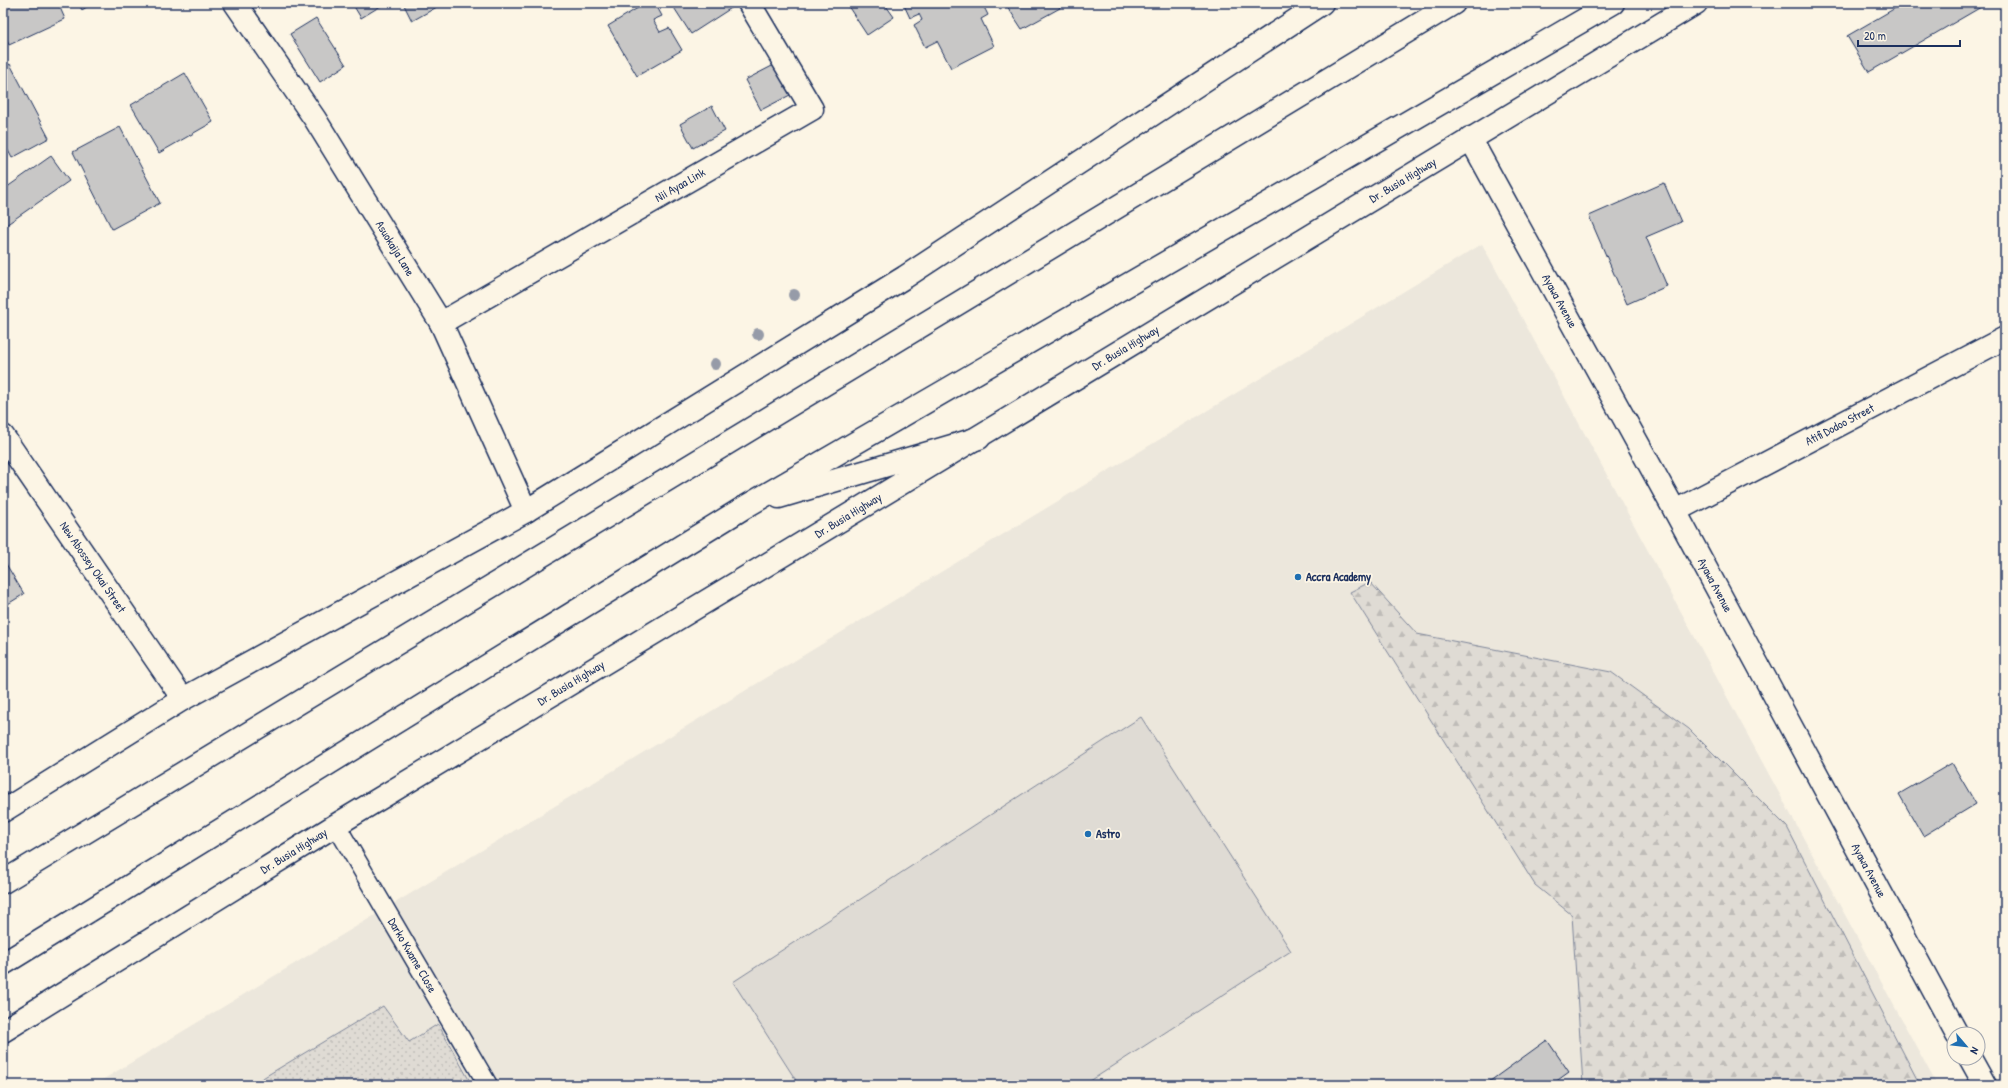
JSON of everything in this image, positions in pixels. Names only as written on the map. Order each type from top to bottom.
[{"type":"main road","name":"Asuokaija Lane","points":[[235,3],[315,119],[441,323],[526,511]]},
{"type":"main road","name":"Nii Ayaa Link","points":[[441,323],[812,109],[749,3]]},
{"type":"main road","points":[[3,811],[182,699],[526,511],[905,277],[1322,3]]},
{"type":"main road","points":[[3,882],[1454,3]]},
{"type":"main road","points":[[3,964],[745,507],[1613,3]]},
{"type":"main road","name":"Dr. Busia Highway","points":[[3,1031],[336,825],[979,438],[1470,138],[1696,3]]},
{"type":"main road","name":"Ayawa Avenue","points":[[1470,138],[1675,511],[1953,1026]]},
{"type":"main road","name":"Atifi Dodoo Street","points":[[1675,511],[2005,338]]},
{"type":"main road","name":"New Abossey Okai Street","points":[[3,436],[182,699]]},
{"type":"main road","points":[[745,507],[979,438]]},
{"type":"main road","points":[[1974,1066],[1985,1085]]},
{"type":"lane","name":"Darko Kwame Close","points":[[336,825],[488,1085]]},
{"type":"shaded area","name":"Accra Academy","points":[[1482,244],[1937,1085],[94,1085],[385,909]]},
{"type":"green space","points":[[1370,582],[1417,634],[1611,672],[1689,729],[1787,827],[1920,1085],[1583,1085],[1572,915],[1535,885],[1350,592]]},
{"type":"green space","name":"Astro","points":[[1141,717],[1291,951],[1084,1085],[799,1085],[733,982]]},
{"type":"green space","points":[[383,1006],[409,1042],[438,1024],[472,1085],[251,1085]]},
{"type":"building","points":[[3,3],[47,3],[49,7],[58,3],[65,19],[9,45],[3,31]]},
{"type":"building","points":[[78,3],[93,3],[82,10]]},
{"type":"building","points":[[352,3],[383,3],[384,4],[361,18]]},
{"type":"building","points":[[403,3],[444,3],[412,21]]},
{"type":"building","points":[[646,3],[655,3],[662,16],[653,20],[660,32],[669,28],[682,50],[637,76],[608,26]]},
{"type":"building","points":[[671,3],[739,3],[691,34]]},
{"type":"building","points":[[846,3],[884,3],[894,17],[867,35]]},
{"type":"building","points":[[903,3],[982,3],[988,15],[981,19],[994,46],[951,68],[937,41],[925,47],[914,25],[922,20],[919,14],[910,18]]},
{"type":"building","points":[[996,3],[1057,3],[1060,8],[1022,29],[1007,6],[1000,10]]},
{"type":"building","points":[[1904,3],[1988,3],[1869,72],[1847,36]]},
{"type":"building","points":[[316,18],[346,65],[320,82],[290,34]]},
{"type":"building","points":[[10,64],[49,138],[12,158],[3,141],[3,68]]},
{"type":"building","points":[[774,65],[790,95],[761,110],[745,80]]},
{"type":"building","points":[[185,73],[213,122],[159,153],[131,105]]},
{"type":"building","points":[[712,106],[725,131],[693,148],[680,124]]},
{"type":"building","points":[[120,127],[160,203],[112,229],[73,152]]},
{"type":"building","points":[[51,156],[69,181],[6,225],[3,221],[3,190]]},
{"type":"building","points":[[1664,183],[1681,222],[1646,237],[1667,286],[1627,304],[1589,216]]},
{"type":"building","points":[[3,559],[24,594],[3,607]]},
{"type":"building","points":[[1952,763],[1976,804],[1923,836],[1899,794]]},
{"type":"building","points":[[1547,1040],[1569,1072],[1551,1085],[1486,1084]]},
{"type":"place","name":"Accra Academy","points":[[1298,577]]},
{"type":"place","name":"Astro","points":[[1088,834]]}]
